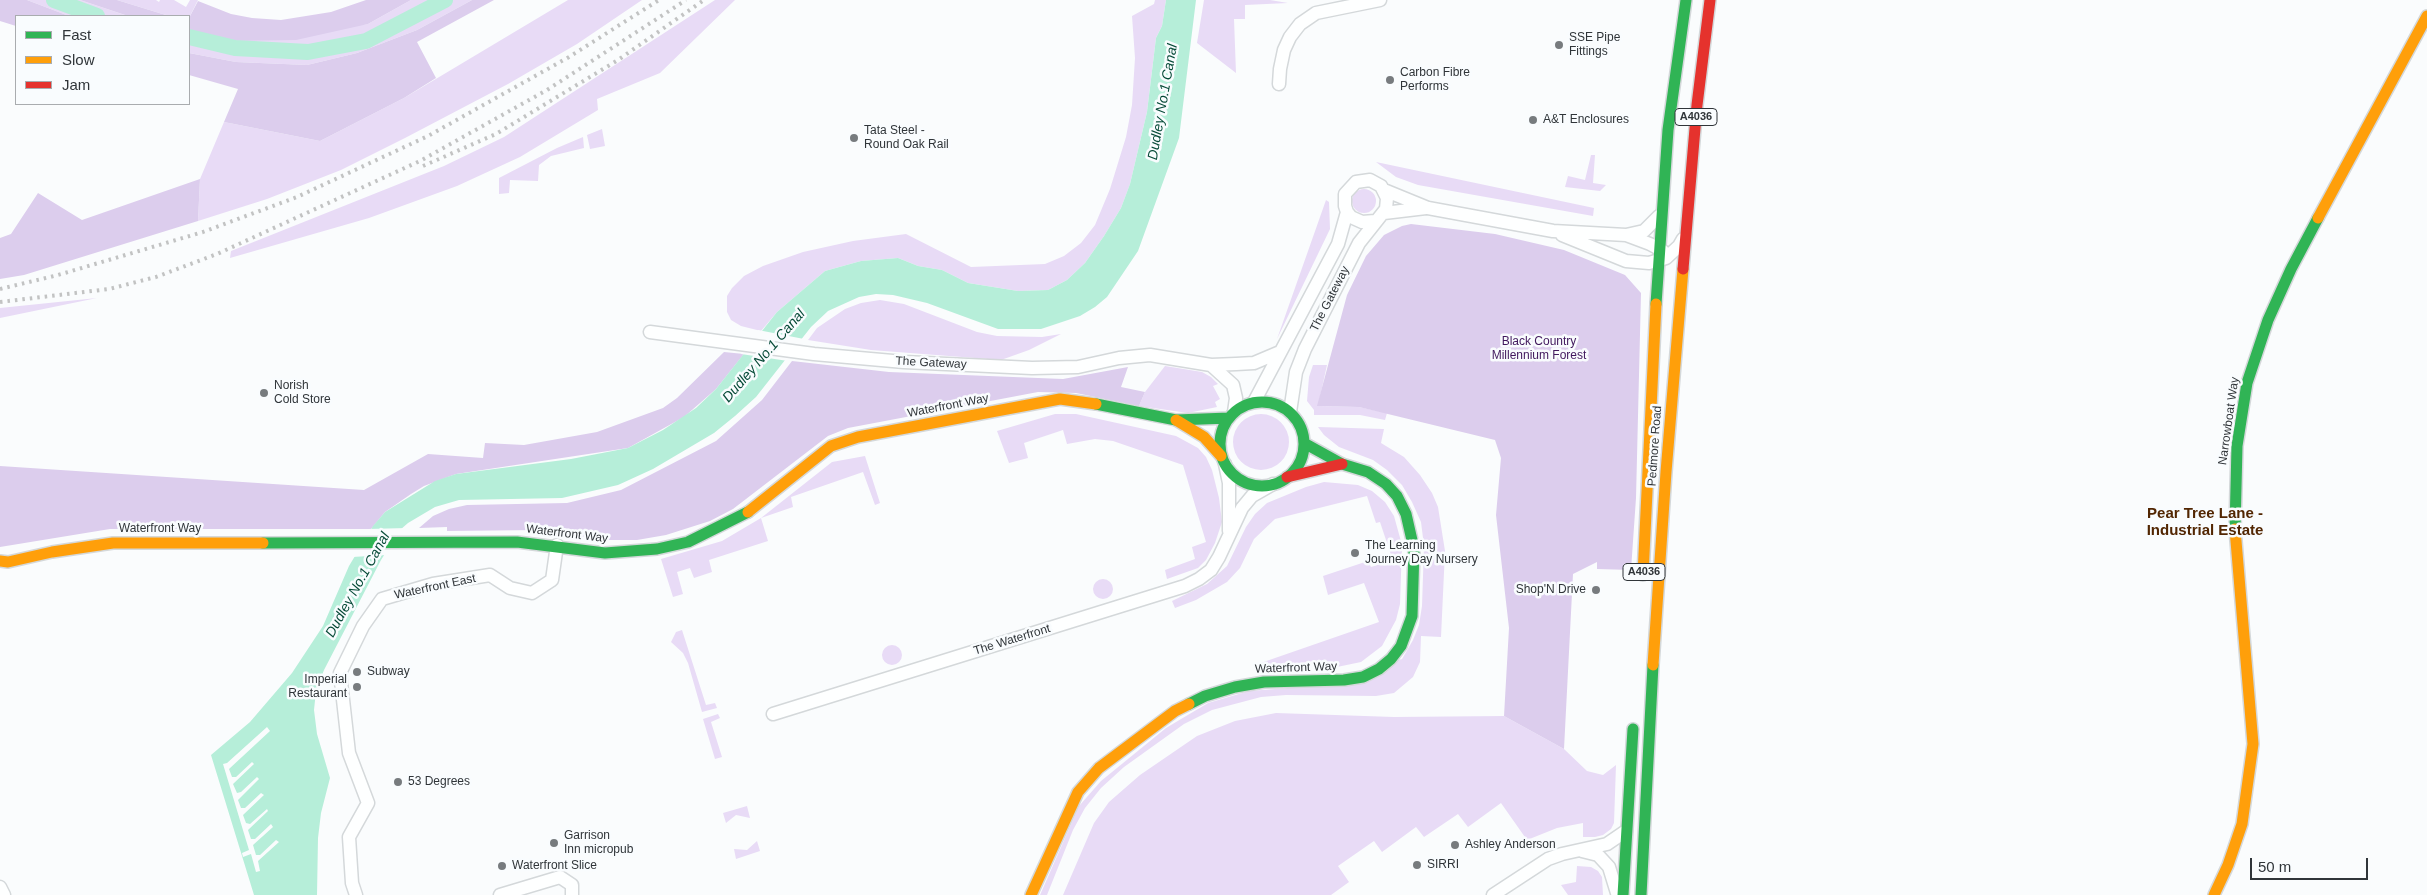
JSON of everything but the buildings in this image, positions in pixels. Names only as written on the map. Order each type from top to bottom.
[{"type":"main road","name":"Pedmore Road","points":[[1642,589],[1656,286],[1663,254],[1662,214],[1674,82],[1686,0]]},
{"type":"main road","name":"Pedmore Road","points":[[1640,895],[1654,640],[1682,272],[1700,70],[1710,0]]},
{"type":"main road","name":"Narrowboat Way","points":[[2214,895],[2228,865],[2242,824],[2253,744],[2238,580],[2234,510],[2237,446],[2247,383],[2268,320],[2291,269],[2427,16]]},
{"type":"main road","name":"Waterfront Way","points":[[3,564],[52,552],[113,543],[337,544],[517,542],[557,545],[605,553],[657,549],[688,542],[752,510],[831,446],[858,437],[1060,399],[1116,407],[1176,420],[1231,415],[1254,402]]},
{"type":"main road","points":[[1254,402],[1273,403],[1290,412],[1300,426],[1304,444],[1299,462],[1287,477]]},
{"type":"main road","points":[[1223,460],[1221,436],[1231,415]]},
{"type":"main road","name":"Waterfront Way","points":[[1176,420],[1204,437],[1242,481],[1253,485],[1272,484],[1287,477],[1342,464]]},
{"type":"main road","name":"Waterfront Way","points":[[1031,895],[1078,792],[1107,761],[1175,711],[1205,696],[1235,687],[1264,682],[1344,680],[1363,677],[1379,669],[1396,652],[1408,632],[1412,616],[1414,549],[1411,530],[1397,496],[1386,484],[1368,472],[1342,464],[1304,444]]},
{"type":"main road","points":[[1623,895],[1634,720]]},
{"type":"street","points":[[1279,84],[1284,50],[1290,37],[1300,24],[1316,13],[1380,0]]},
{"type":"street","name":"The Gateway","points":[[1428,208],[1362,222],[1356,221],[1347,212],[1345,194],[1356,182],[1370,180],[1384,190],[1428,208],[1553,231],[1626,236],[1644,231],[1662,214]]},
{"type":"street","points":[[1379,217],[1387,204],[1384,190]]},
{"type":"street","name":"The Gateway","points":[[1254,402],[1338,244],[1347,212]]},
{"type":"street","name":"The Gateway","points":[[1290,412],[1296,372],[1305,349],[1359,243],[1379,217]]},
{"type":"street","name":"The Gateway","points":[[1553,231],[1630,262],[1645,270],[1656,286]]},
{"type":"street","points":[[1682,272],[1663,254],[1679,246],[1685,234]]},
{"type":"street","name":"The Gateway","points":[[1626,236],[1663,254]]},
{"type":"street","name":"The Gateway","points":[[1630,262],[1649,263],[1663,254]]},
{"type":"street","name":"The Gateway","points":[[650,332],[736,342],[814,354],[904,362],[1032,368],[1078,367],[1119,358],[1150,355],[1211,365],[1254,363],[1280,352]]},
{"type":"street","points":[[1211,365],[1233,385],[1236,398],[1231,415]]},
{"type":"street","name":"The Waterfront","points":[[1223,460],[1229,483],[1228,536]]},
{"type":"street","name":"The Waterfront","points":[[773,714],[1185,586],[1211,570],[1242,508],[1252,496],[1272,484]]},
{"type":"street","name":"Waterfront East","points":[[356,895],[352,883],[349,837],[368,803],[349,752],[340,674],[363,626],[382,598],[433,584],[490,575],[510,588],[532,593],[552,580],[557,545]]},
{"type":"street","points":[[1492,895],[1548,859],[1607,844],[1626,831]]},
{"type":"street","points":[[1582,851],[1598,855],[1609,867],[1616,882],[1617,895]]},
{"type":"street","points":[[500,895],[560,877],[572,885],[572,895]]},
{"type":"street","points":[[0,887],[4,895]]},
{"type":"shaded area","points":[[27,0],[80,0],[125,15],[66,15]]},
{"type":"shaded area","points":[[117,0],[156,0],[159,2],[160,0],[174,0],[186,7],[190,0],[198,0],[190,16],[166,15]]},
{"type":"shaded area","points":[[411,0],[472,0],[417,30],[357,53],[307,65],[236,62],[190,53],[190,33],[222,41],[368,24]]},
{"type":"shaded area","points":[[568,0],[642,0],[577,44],[508,84],[341,170],[267,199],[198,221],[200,179],[224,122],[320,141],[404,98]]},
{"type":"shaded area","points":[[715,0],[735,0],[660,73],[597,99],[598,110],[520,157],[457,186],[369,218],[230,258],[231,251],[444,166],[504,137]]},
{"type":"shaded area","points":[[1155,0],[1166,0],[1162,26],[1156,38],[1147,112],[1130,184],[1121,208],[1104,236],[1085,263],[1067,280],[1048,290],[1018,291],[968,283],[942,270],[918,266],[898,258],[861,261],[825,271],[777,312],[761,331],[741,326],[731,320],[727,312],[727,296],[744,276],[763,266],[803,252],[853,241],[906,234],[971,267],[1045,264],[1064,256],[1081,243],[1095,225],[1110,189],[1126,137],[1132,105],[1135,58],[1132,16],[1154,4]]},
{"type":"shaded area","points":[[1204,0],[1270,0],[1288,3],[1245,5],[1245,19],[1234,19],[1236,73],[1197,43]]},
{"type":"shaded area","points":[[602,129],[605,146],[590,149],[587,135]]},
{"type":"shaded area","points":[[583,137],[584,148],[551,156],[539,165],[538,181],[510,180],[509,193],[499,194],[499,178],[557,148]]},
{"type":"shaded area","points":[[1591,155],[1595,155],[1593,183],[1606,185],[1600,191],[1565,187],[1568,176],[1585,180]]},
{"type":"shaded area","points":[[1376,162],[1594,208],[1593,216],[1418,185],[1396,177]]},
{"type":"shaded area","points":[[1364,189],[1373,192],[1376,201],[1373,210],[1364,213],[1355,210],[1352,201],[1355,192]]},
{"type":"shaded area","points":[[1326,200],[1329,202],[1330,229],[1277,339]]},
{"type":"shaded area","points":[[97,298],[0,318],[0,308]]},
{"type":"shaded area","points":[[880,300],[904,304],[977,332],[997,336],[1042,337],[1061,334],[1029,350],[1001,360],[871,350],[808,340],[817,328],[845,309],[861,303]]},
{"type":"shaded area","points":[[1313,365],[1327,365],[1318,406],[1359,407],[1387,413],[1385,420],[1360,415],[1314,415],[1314,410],[1307,401],[1309,377]]},
{"type":"shaded area","points":[[1165,366],[1202,372],[1211,377],[1218,384],[1213,386],[1220,399],[1215,402],[1217,407],[1188,413],[1139,406],[1145,392]]},
{"type":"shaded area","points":[[1055,414],[1076,414],[1176,436],[1198,448],[1206,457],[1212,470],[1219,498],[1222,522],[1215,543],[1206,560],[1198,568],[1167,579],[1165,570],[1195,559],[1192,547],[1206,542],[1183,465],[1113,441],[1095,439],[1067,444],[1063,430],[1024,443],[1028,458],[1009,463],[997,431]]},
{"type":"shaded area","points":[[1261,414],[1272,416],[1281,422],[1287,431],[1289,442],[1287,453],[1281,462],[1272,468],[1261,470],[1250,468],[1241,462],[1235,453],[1233,442],[1235,431],[1241,422],[1250,416]]},
{"type":"shaded area","points":[[1318,427],[1384,429],[1381,443],[1404,457],[1420,475],[1432,493],[1438,507],[1445,551],[1441,637],[1421,636],[1420,662],[1413,677],[1394,693],[1376,696],[1286,695],[1261,697],[1212,710],[1184,724],[1124,767],[1101,788],[1085,808],[1073,830],[1047,895],[1040,895],[1079,806],[1101,781],[1166,728],[1208,703],[1249,691],[1301,687],[1402,659],[1419,625],[1422,606],[1424,546],[1421,522],[1402,485],[1387,470],[1373,460],[1339,447],[1324,435]]},
{"type":"shaded area","points":[[865,456],[880,503],[875,505],[863,472],[791,497],[793,507],[761,518],[832,462]]},
{"type":"shaded area","points":[[1324,482],[1358,485],[1372,491],[1385,502],[1394,516],[1402,545],[1400,604],[1396,620],[1382,646],[1361,662],[1337,667],[1299,663],[1252,666],[1379,622],[1364,583],[1328,595],[1323,576],[1368,561],[1371,567],[1384,563],[1382,558],[1391,555],[1380,522],[1376,523],[1367,496],[1275,519],[1254,539],[1240,568],[1227,582],[1196,600],[1175,608],[1172,601],[1207,584],[1227,566],[1246,527],[1255,514],[1267,503],[1306,487]]},
{"type":"shaded area","points":[[761,518],[768,541],[709,560],[712,572],[694,578],[690,568],[677,572],[683,594],[673,597],[661,559],[722,541]]},
{"type":"shaded area","points":[[1103,579],[1110,582],[1113,589],[1110,596],[1103,599],[1096,596],[1093,589],[1096,582]]},
{"type":"shaded area","points":[[682,630],[706,705],[715,703],[717,708],[702,712],[688,663],[683,653],[671,642],[676,632]]},
{"type":"shaded area","points":[[892,645],[899,648],[902,655],[899,662],[892,665],[885,662],[882,655],[885,648]]},
{"type":"shaded area","points":[[1276,713],[1394,717],[1504,716],[1564,749],[1587,771],[1603,775],[1616,765],[1614,823],[1611,829],[1603,835],[1595,837],[1583,837],[1583,823],[1557,828],[1527,840],[1501,803],[1468,827],[1458,814],[1424,837],[1416,827],[1382,852],[1374,841],[1338,866],[1349,882],[1331,895],[1063,895],[1094,823],[1109,802],[1140,775],[1197,736],[1235,721]]},
{"type":"shaded area","points":[[718,714],[720,718],[711,722],[722,757],[715,759],[703,719]]},
{"type":"shaded area","points":[[747,806],[750,818],[736,815],[726,823],[723,813]]},
{"type":"shaded area","points":[[757,841],[760,851],[736,859],[734,849],[747,850]]},
{"type":"shaded area","points":[[1577,866],[1591,867],[1598,871],[1602,877],[1603,895],[1568,895],[1561,885],[1576,882]]},
{"type":"green space","points":[[0,0],[27,0],[66,15],[15,15],[15,26],[0,21]]},
{"type":"green space","points":[[80,0],[117,0],[166,15],[125,15]]},
{"type":"green space","points":[[366,0],[411,0],[368,24],[296,40],[222,41],[190,33],[190,16],[198,1],[231,14],[252,18],[281,20],[331,12]]},
{"type":"green space","points":[[472,0],[494,0],[417,42],[436,78],[404,98],[320,141],[224,122],[238,89],[190,75],[190,53],[236,62],[307,65],[357,53],[417,30]]},
{"type":"green space","points":[[200,179],[198,221],[24,275],[0,279],[0,238],[11,234],[38,193],[82,220]]},
{"type":"green space","name":"Black Country Millennium Forest","points":[[1411,224],[1495,234],[1564,250],[1625,275],[1641,293],[1636,498],[1631,570],[1597,569],[1597,562],[1573,574],[1564,749],[1504,716],[1509,628],[1496,515],[1501,458],[1495,440],[1359,407],[1317,406],[1347,295],[1366,256],[1384,235],[1402,226]]},
{"type":"green space","points":[[724,352],[744,354],[716,389],[684,417],[628,448],[456,474],[424,486],[411,494],[385,512],[371,529],[110,529],[0,547],[0,466],[364,490],[428,454],[483,458],[485,443],[524,445],[597,432],[663,408],[677,398]]},
{"type":"green space","points":[[792,361],[889,372],[1063,379],[1128,367],[1121,387],[1145,392],[1139,406],[1076,393],[1038,392],[848,428],[828,436],[733,509],[710,521],[666,535],[637,540],[606,540],[539,530],[447,531],[447,527],[419,528],[433,516],[449,509],[467,505],[567,503],[621,490],[716,441],[762,400]]},
{"type":"water","name":"Dudley No.1 Canal","points":[[1166,0],[1196,0],[1179,138],[1138,251],[1107,297],[1080,316],[1041,329],[998,329],[927,303],[893,295],[876,294],[859,297],[828,311],[811,327],[756,397],[735,416],[714,433],[653,469],[618,485],[562,498],[459,500],[435,507],[408,523],[400,530],[381,560],[324,670],[316,691],[314,710],[317,734],[330,778],[321,813],[318,838],[317,895],[254,895],[211,755],[250,722],[292,673],[323,626],[349,566],[373,526],[385,512],[435,481],[456,474],[571,459],[628,448],[663,430],[696,408],[716,389],[777,312],[825,271],[861,261],[898,258],[918,266],[942,270],[968,283],[1018,291],[1048,290],[1067,280],[1085,263],[1104,236],[1121,208],[1130,184],[1147,112],[1156,38],[1162,26]]},
{"type":"pier","points":[[758,330],[804,339],[788,361],[741,354]]},
{"type":"pier","points":[[407,528],[387,555],[352,557],[368,529]]},
{"type":"pier","points":[[267,727],[270,731],[229,769],[232,777],[236,777],[252,762],[254,764],[233,784],[237,793],[241,792],[257,777],[259,779],[238,800],[241,808],[245,808],[261,793],[264,795],[243,815],[246,823],[250,824],[267,809],[268,811],[248,830],[251,839],[255,839],[271,824],[273,827],[253,845],[256,855],[260,855],[276,840],[279,842],[258,861],[260,871],[256,872],[251,854],[243,857],[242,853],[249,850],[223,764],[227,763]]},
{"type":"waterway","points":[[54,0],[94,15]]},
{"type":"waterway","points":[[190,37],[235,48],[308,52],[366,41],[445,0]]},
{"type":"railway","points":[[0,289],[58,275],[203,232],[297,197],[428,136],[569,57],[659,0]]},
{"type":"railway","points":[[0,302],[109,289],[156,277],[217,254],[420,161],[547,90],[686,0]]},
{"type":"railway","points":[[423,166],[496,134],[618,60],[704,0]]},
{"type":"traffic: fast","points":[[1656,304],[1668,130],[1686,0]]},
{"type":"traffic: fast","points":[[2235,529],[2237,446],[2247,383],[2268,320],[2291,269],[2318,218]]},
{"type":"traffic: fast","points":[[1262,402],[1278,405],[1292,414],[1301,428],[1304,444],[1301,460],[1292,474],[1278,483],[1262,486],[1246,483],[1232,474],[1223,460],[1220,444],[1223,428],[1232,414],[1246,405],[1262,402]]},
{"type":"traffic: fast","points":[[1096,404],[1176,420],[1229,418]]},
{"type":"traffic: fast","points":[[1189,704],[1205,696],[1235,687],[1264,682],[1344,680],[1363,677],[1379,669],[1391,659],[1401,646],[1412,616],[1414,549],[1406,514],[1397,496],[1386,484],[1368,472],[1342,464],[1304,443]]},
{"type":"traffic: fast","points":[[263,543],[517,542],[605,553],[657,549],[688,542],[748,512]]},
{"type":"traffic: fast","points":[[1641,895],[1653,665]]},
{"type":"traffic: fast","points":[[1623,895],[1633,729]]},
{"type":"traffic: slow","points":[[2318,218],[2427,16]]},
{"type":"traffic: slow","points":[[1653,665],[1666,472],[1683,269]]},
{"type":"traffic: slow","points":[[1643,575],[1656,304]]},
{"type":"traffic: slow","points":[[748,512],[831,446],[858,437],[1060,399],[1096,404]]},
{"type":"traffic: slow","points":[[1176,420],[1204,437],[1221,456]]},
{"type":"traffic: slow","points":[[2214,895],[2228,865],[2242,824],[2253,744],[2235,529]]},
{"type":"traffic: slow","points":[[0,561],[8,562],[52,552],[113,543],[263,543]]},
{"type":"traffic: slow","points":[[1031,895],[1078,792],[1099,768],[1175,711],[1189,704]]},
{"type":"traffic: jam","points":[[1683,269],[1697,105],[1710,0]]},
{"type":"traffic: jam","points":[[1287,477],[1342,464]]},
{"type":"place","name":"SSE Pipe Fittings","points":[[1559,45]]},
{"type":"place","name":"Carbon Fibre Performs","points":[[1390,80]]},
{"type":"place","name":"A&T Enclosures","points":[[1533,120]]},
{"type":"place","name":"Tata Steel - Round Oak Rail","points":[[854,138]]},
{"type":"place","name":"Norish Cold Store","points":[[264,393]]},
{"type":"place","name":"The Learning Journey Day Nursery","points":[[1355,553]]},
{"type":"place","name":"Shop'N Drive","points":[[1596,590]]},
{"type":"place","name":"Subway","points":[[357,672]]},
{"type":"place","name":"Imperial Restaurant","points":[[357,687]]},
{"type":"place","name":"53 Degrees","points":[[398,782]]},
{"type":"place","name":"Garrison Inn micropub","points":[[554,843]]},
{"type":"place","name":"Ashley Anderson","points":[[1455,845]]},
{"type":"place","name":"SIRRI","points":[[1417,865]]},
{"type":"place","name":"Waterfront Slice","points":[[502,866]]},
{"type":"district","name":"Pear Tree Lane - Industrial Estate","points":[[2205,522]]}]
